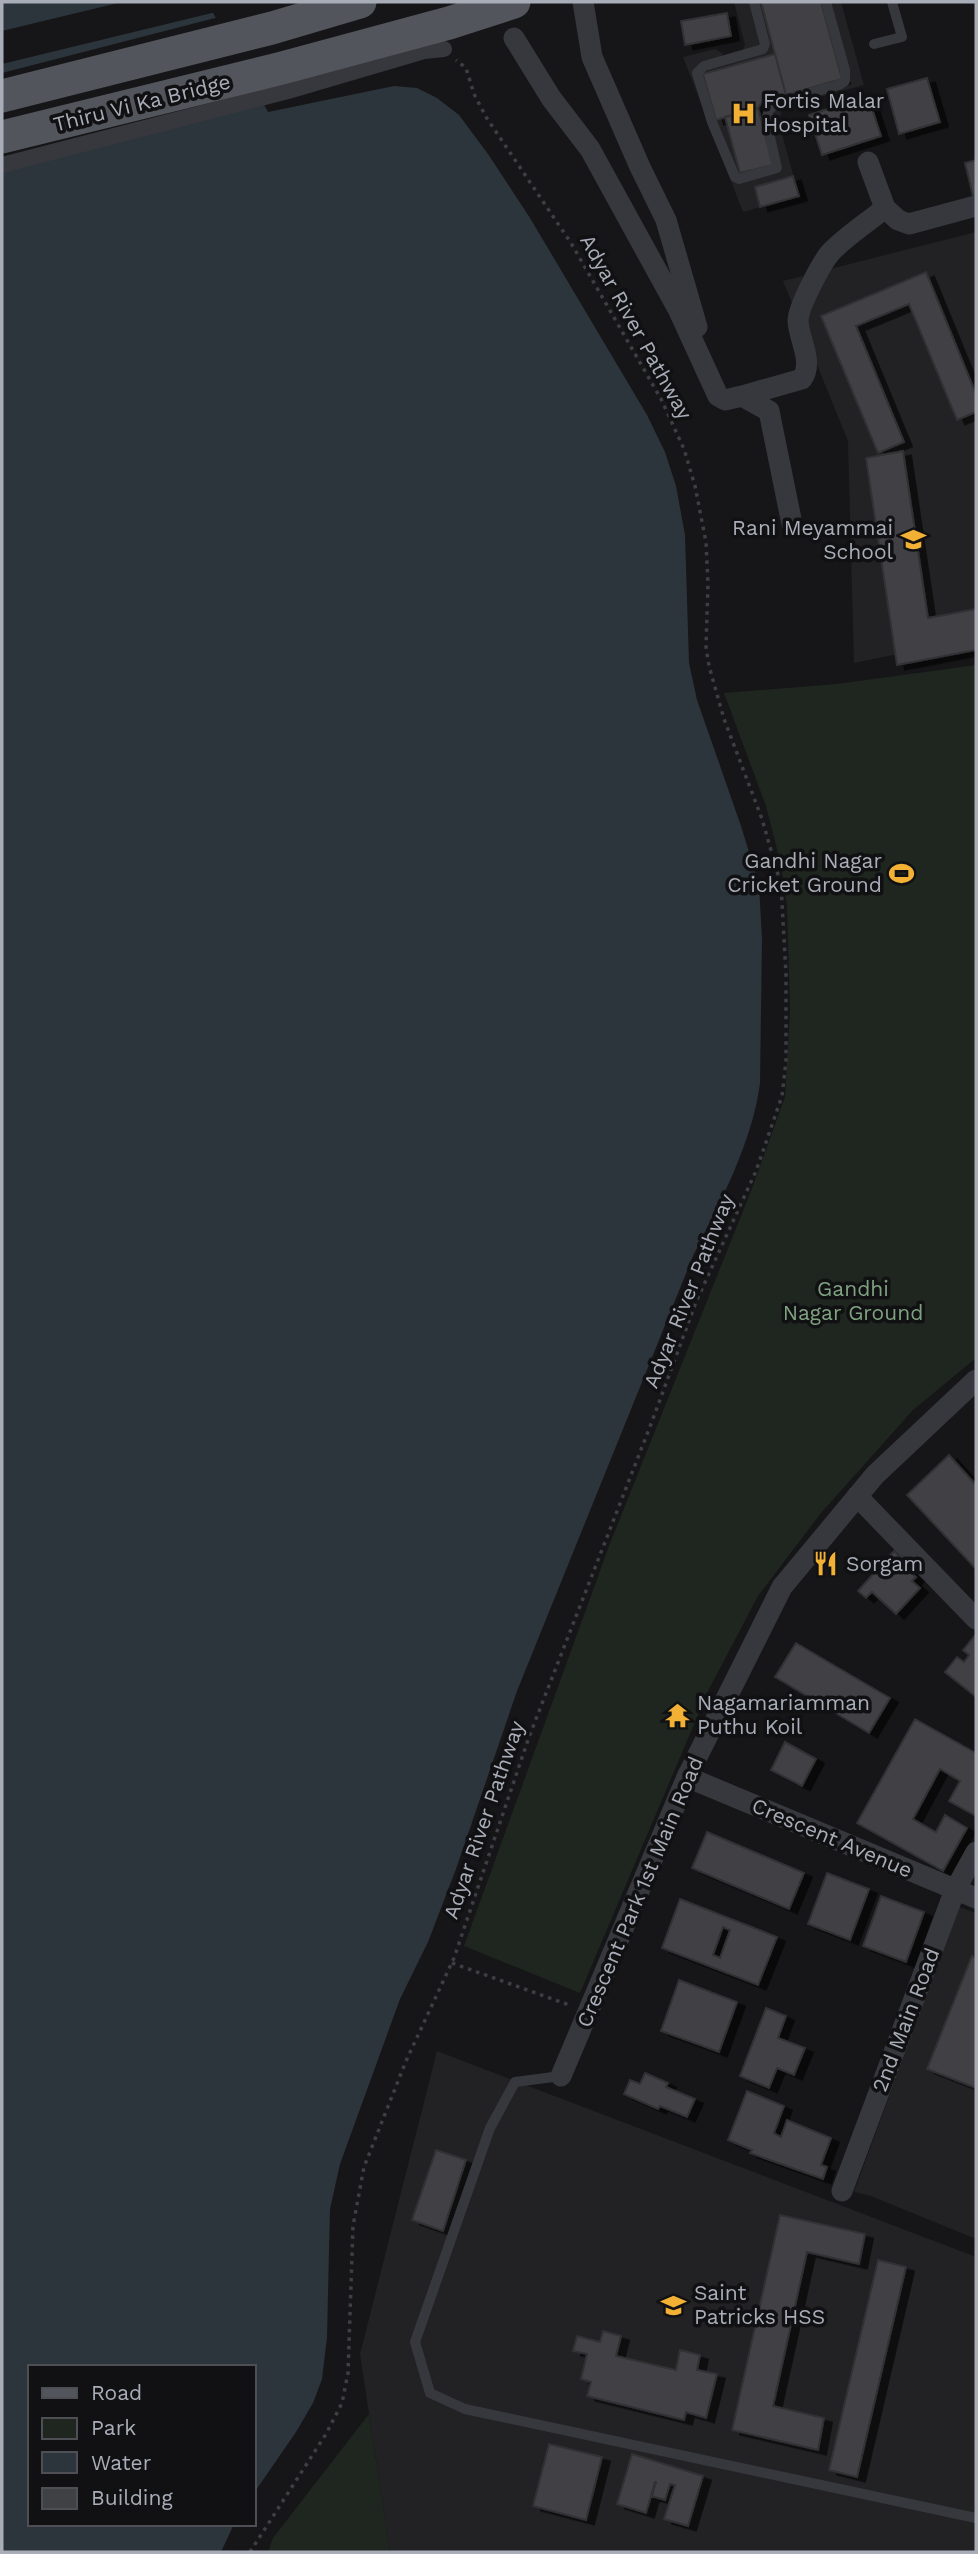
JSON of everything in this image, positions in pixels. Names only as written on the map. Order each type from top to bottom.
[{"type":"main road","name":"Thiru Vi Ka Bridge","points":[[2,96],[271,21],[360,2]]},
{"type":"main road","name":"Thiru Vi Ka Bridge","points":[[2,137],[285,80],[514,2]]},
{"type":"street","points":[[2,81],[271,21],[304,2]]},
{"type":"street","points":[[583,2],[592,57],[666,220],[718,396]]},
{"type":"street","points":[[514,38],[551,98],[590,149],[679,311],[718,396],[725,400],[781,386],[805,376],[807,369],[798,321],[800,308],[829,254],[885,208]]},
{"type":"street","points":[[2,165],[285,80],[443,49]]},
{"type":"street","points":[[868,162],[885,208],[898,220],[909,224],[976,206]]},
{"type":"street","points":[[742,396],[769,411],[792,524]]},
{"type":"street","name":"Crescent Park 1st Main Road","points":[[561,2076],[687,1777],[782,1587],[874,1475],[976,1380]]},
{"type":"street","points":[[857,1496],[976,1619]]},
{"type":"street","name":"Crescent Avenue","points":[[687,1777],[976,1898]]},
{"type":"street","name":"2nd Main Road","points":[[842,2191],[955,1890],[976,1852]]},
{"type":"lane","points":[[754,2],[764,49],[704,66],[697,73],[712,122],[735,177],[739,179],[777,168],[766,120],[766,115],[773,105],[845,81],[826,2]]},
{"type":"lane","points":[[874,44],[902,37],[892,2]]},
{"type":"lane","points":[[561,2076],[515,2082],[490,2127],[415,2342],[430,2393],[466,2409],[976,2518]]},
{"type":"path","name":"Adyar River Pathway","points":[[250,2552],[326,2434],[342,2403],[348,2372],[353,2226],[365,2167],[407,2061],[452,1963],[534,1724],[696,1302],[750,1183],[774,1122],[782,1096],[786,1060],[785,921],[781,886],[774,857],[724,719],[709,666],[706,647],[706,542],[684,449],[662,400],[571,243],[486,117],[474,94],[466,68],[443,49]]},
{"type":"path","points":[[452,1963],[588,2012]]},
{"type":"shaded area","name":"Fortis Malar Hospital","points":[[734,2],[841,2],[864,85],[784,107],[778,120],[799,196],[743,212],[683,57],[715,49],[722,53],[723,57],[742,52],[745,45]]},
{"type":"shaded area","name":"Rani Meyammai School","points":[[976,232],[976,638],[854,663],[848,441],[783,281]]},
{"type":"shaded area","points":[[959,1907],[976,1913],[976,2239],[871,2196],[854,2192]]},
{"type":"shaded area","name":"Saint Patricks HSS","points":[[437,2051],[976,2257],[976,2552],[390,2552],[360,2354]]},
{"type":"green space","name":"Gandhi Nagar Ground","points":[[976,665],[976,1358],[913,1410],[821,1513],[758,1596],[709,1689],[580,1993],[464,1946],[609,1546],[753,1186],[785,1097],[790,1011],[787,905],[781,865],[766,806],[724,693],[837,684]]},
{"type":"green space","points":[[369,2414],[390,2552],[268,2552],[273,2538]]},
{"type":"water","points":[[2,2],[207,2],[268,112],[394,86],[417,88],[437,98],[459,115],[530,218],[647,415],[665,452],[676,486],[685,535],[689,663],[697,700],[759,885],[762,939],[760,1083],[750,1128],[734,1172],[693,1256],[517,1691],[456,1869],[428,1942],[400,1999],[340,2164],[330,2209],[327,2337],[322,2379],[313,2403],[256,2490],[256,2365],[28,2365],[28,2526],[233,2526],[221,2552],[2,2552]]},
{"type":"pier","points":[[122,2],[211,2],[216,12],[2,64],[2,31]]},
{"type":"pier","points":[[219,17],[267,104],[2,169],[2,73]]},
{"type":"building","points":[[761,2],[821,2],[842,79],[786,95]]},
{"type":"building","points":[[727,13],[731,36],[685,45],[681,21]]},
{"type":"building","points":[[775,54],[786,95],[763,101],[758,108],[716,120],[703,74]]},
{"type":"building","points":[[927,78],[940,122],[899,134],[887,89]]},
{"type":"building","points":[[868,96],[881,136],[822,155],[809,115]]},
{"type":"building","points":[[758,108],[773,165],[740,173],[725,117]]},
{"type":"building","points":[[976,160],[976,199],[974,200],[965,163]]},
{"type":"building","points":[[793,176],[799,196],[760,207],[755,187]]},
{"type":"building","points":[[926,272],[976,394],[976,412],[957,420],[909,304],[856,326],[904,442],[878,453],[821,316]]},
{"type":"building","points":[[903,451],[928,618],[976,609],[976,650],[897,665],[866,458]]},
{"type":"building","points":[[949,1455],[976,1485],[976,1569],[907,1495]]},
{"type":"building","points":[[894,1551],[907,1564],[904,1567],[916,1577],[912,1581],[920,1588],[896,1614],[872,1592],[866,1598],[858,1591]]},
{"type":"building","points":[[976,1634],[976,1697],[945,1672],[957,1657],[964,1662],[969,1655],[963,1650]]},
{"type":"building","points":[[796,1643],[890,1698],[869,1733],[775,1677]]},
{"type":"building","points":[[915,1719],[976,1753],[976,1816],[949,1801],[960,1781],[940,1769],[913,1819],[936,1832],[945,1815],[967,1828],[943,1871],[857,1823]]},
{"type":"building","points":[[785,1742],[816,1759],[802,1786],[771,1770]]},
{"type":"building","points":[[707,1832],[804,1873],[789,1909],[692,1868]]},
{"type":"building","points":[[827,1873],[869,1889],[850,1940],[808,1924]]},
{"type":"building","points":[[881,1896],[924,1912],[906,1962],[863,1946]]},
{"type":"building","points":[[680,1899],[777,1937],[758,1985],[662,1948]],"holes":[[[723,1927],[730,1930],[720,1958],[713,1955]]]},
{"type":"building","points":[[972,1956],[976,1958],[976,2088],[927,2069]]},
{"type":"building","points":[[679,1980],[737,2002],[719,2052],[661,2031]]},
{"type":"building","points":[[766,2008],[786,2016],[778,2038],[805,2048],[794,2075],[777,2068],[769,2088],[740,2076]]},
{"type":"building","points":[[645,2073],[668,2083],[666,2087],[695,2099],[687,2117],[660,2106],[658,2109],[624,2094],[630,2080],[640,2084]]},
{"type":"building","points":[[747,2091],[784,2106],[774,2133],[781,2137],[787,2120],[831,2138],[821,2165],[827,2167],[823,2179],[750,2153],[752,2150],[728,2140]]},
{"type":"building","points":[[436,2150],[466,2160],[443,2231],[412,2220]]},
{"type":"building","points":[[780,2215],[865,2234],[859,2264],[807,2252],[773,2406],[824,2418],[818,2450],[732,2430]]},
{"type":"building","points":[[878,2260],[906,2267],[857,2477],[829,2470]]},
{"type":"building","points":[[603,2331],[621,2336],[616,2356],[676,2370],[680,2350],[700,2355],[697,2370],[717,2374],[706,2418],[686,2412],[684,2420],[587,2396],[591,2382],[581,2379],[587,2354],[573,2351],[577,2336],[600,2342]]},
{"type":"building","points":[[549,2444],[602,2457],[586,2520],[533,2506]]},
{"type":"building","points":[[632,2454],[703,2476],[688,2526],[664,2519],[675,2485],[670,2484],[665,2500],[652,2496],[655,2482],[646,2513],[617,2504]]},
{"type":"place","name":"Fortis Malar Hospital","points":[[743,113]]},
{"type":"place","name":"Rani Meyammai School","points":[[913,540]]},
{"type":"place","name":"Gandhi Nagar Cricket Ground","points":[[902,873]]},
{"type":"place","name":"Sorgam","points":[[826,1564]]},
{"type":"place","name":"Nagamariamman Puthu Koil","points":[[677,1715]]},
{"type":"place","name":"Saint Patricks HSS","points":[[674,2305]]}]
